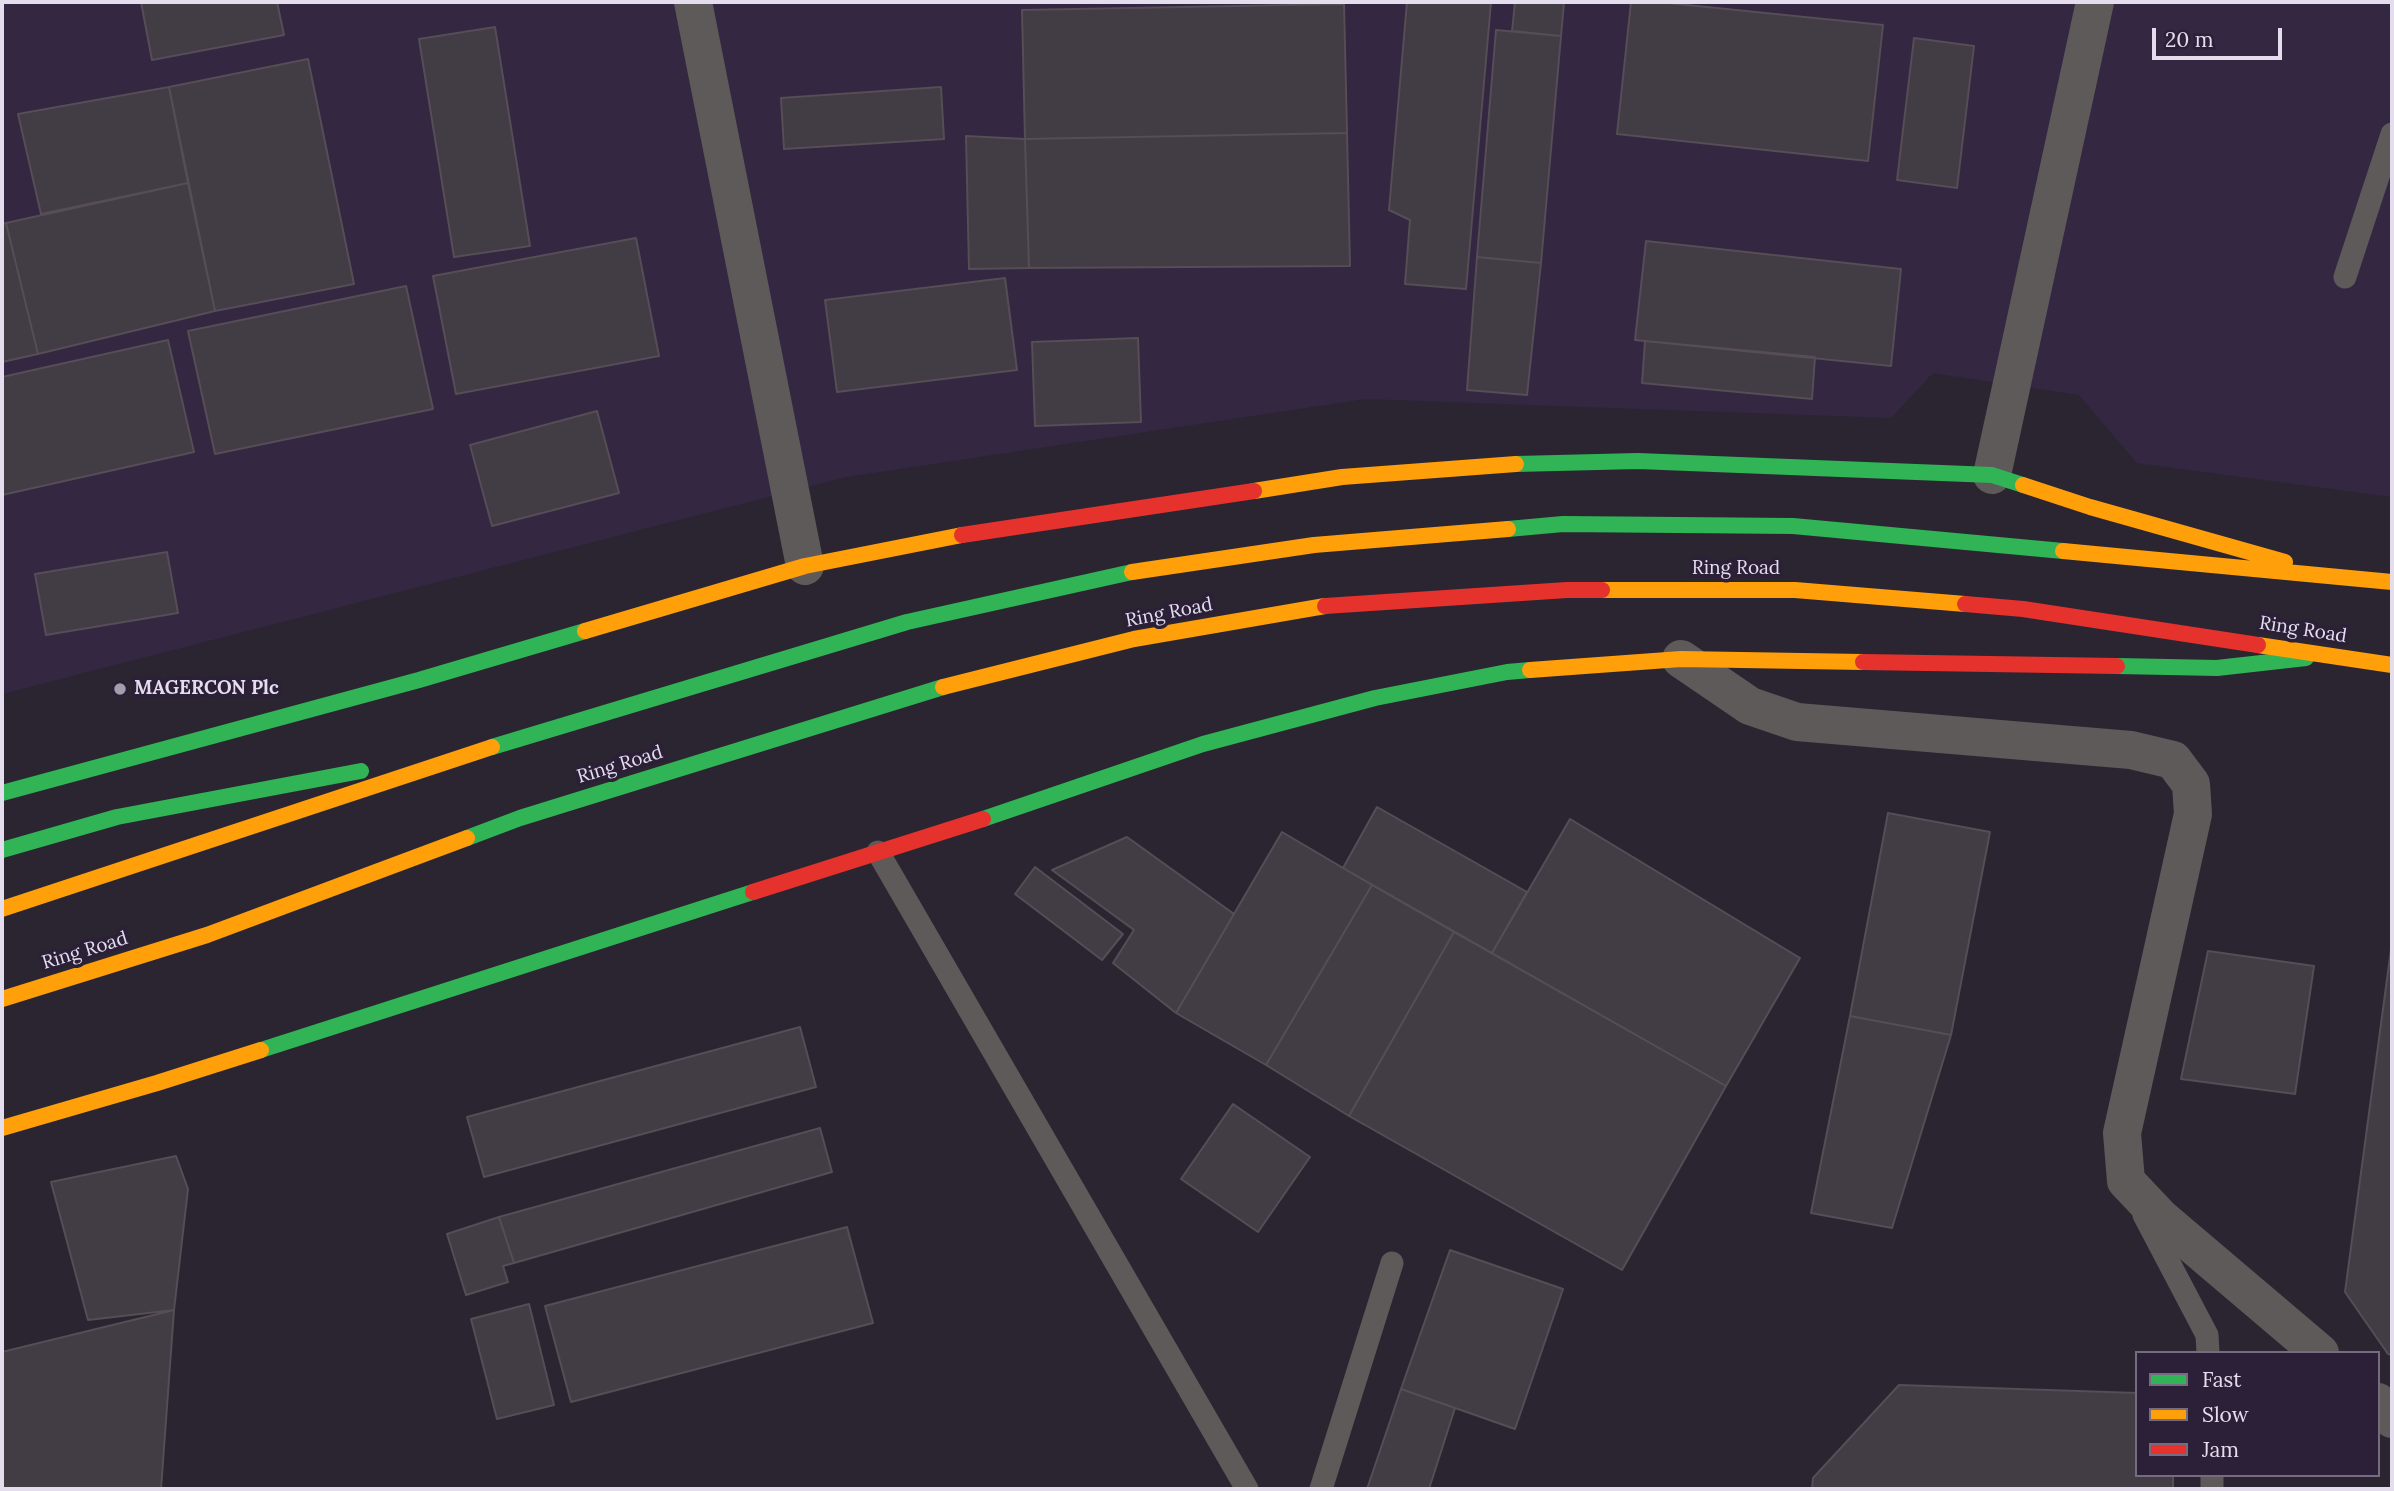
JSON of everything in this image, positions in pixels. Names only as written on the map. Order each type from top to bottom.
[{"type":"main road","points":[[2,793],[419,680],[805,566],[963,535],[1315,481],[1484,465],[1638,461],[1992,474],[2090,507],[2331,575]]},
{"type":"main road","points":[[2,909],[477,752],[907,622],[1138,571],[1314,545],[1563,524],[1793,526],[2392,582]]},
{"type":"main road","name":"Ring Road","points":[[2,999],[207,935],[520,818],[919,693],[1134,639],[1335,604],[1567,590],[1795,590],[2023,609],[2392,665]]},
{"type":"main road","points":[[2,1128],[157,1083],[1002,813],[1203,744],[1375,698],[1507,672],[1681,660],[2217,668],[2332,655]]},
{"type":"main road","points":[[2,850],[117,817],[315,778],[477,752]]},
{"type":"street","points":[[693,2],[805,566]]},
{"type":"street","points":[[1992,474],[2095,2]]},
{"type":"street","points":[[1681,660],[1750,706],[1797,722],[2131,750],[2173,760],[2191,784],[2193,814],[2122,1133],[2126,1181],[2161,1218],[2318,1351]]},
{"type":"street","points":[[2380,1404],[2392,1419]]},
{"type":"lane","points":[[2345,277],[2392,134]]},
{"type":"lane","points":[[878,852],[1247,1489]]},
{"type":"lane","points":[[2126,1181],[2207,1335],[2208,1351]]},
{"type":"lane","points":[[1321,1489],[1392,1263]]},
{"type":"shaded area","points":[[2,2],[2392,2],[2392,497],[2137,463],[2079,395],[1933,373],[1891,418],[1365,399],[846,477],[2,694]]},
{"type":"building","points":[[141,2],[277,2],[284,35],[152,60]]},
{"type":"building","points":[[1407,2],[1491,2],[1466,289],[1405,284],[1410,220],[1389,210]]},
{"type":"building","points":[[1515,2],[1564,2],[1561,36],[1512,31]]},
{"type":"building","points":[[1631,2],[1658,2],[1883,25],[1868,161],[1617,134]]},
{"type":"building","points":[[1344,4],[1347,133],[1025,139],[1022,10]]},
{"type":"building","points":[[495,27],[530,246],[454,257],[419,39]]},
{"type":"building","points":[[1496,30],[1561,36],[1541,263],[1477,257]]},
{"type":"building","points":[[1914,38],[1974,46],[1957,188],[1897,180]]},
{"type":"building","points":[[308,59],[354,284],[215,311],[169,87]]},
{"type":"building","points":[[169,87],[188,183],[41,214],[18,114]]},
{"type":"building","points":[[941,87],[944,139],[784,149],[781,98]]},
{"type":"building","points":[[1347,133],[1350,266],[1029,268],[1025,139]]},
{"type":"building","points":[[966,136],[1025,139],[1029,268],[969,269]]},
{"type":"building","points":[[188,183],[215,311],[38,354],[6,223]]},
{"type":"building","points":[[6,223],[38,354],[2,362],[2,224]]},
{"type":"building","points":[[636,238],[659,356],[456,394],[433,276]]},
{"type":"building","points":[[1646,241],[1901,269],[1891,366],[1635,340]]},
{"type":"building","points":[[1477,257],[1541,263],[1527,395],[1467,390]]},
{"type":"building","points":[[1005,278],[1017,370],[837,392],[825,300]]},
{"type":"building","points":[[406,286],[433,409],[215,454],[188,331]]},
{"type":"building","points":[[1138,338],[1141,422],[1035,426],[1032,342]]},
{"type":"building","points":[[168,340],[194,452],[2,495],[2,377]]},
{"type":"building","points":[[1645,341],[1815,357],[1812,399],[1642,383]]},
{"type":"building","points":[[597,411],[619,493],[492,526],[470,445]]},
{"type":"building","points":[[167,552],[178,613],[46,635],[35,574]]},
{"type":"building","points":[[1377,807],[1527,892],[1492,953],[1343,868]]},
{"type":"building","points":[[1888,813],[1990,832],[1951,1035],[1850,1016]]},
{"type":"building","points":[[1570,819],[1800,958],[1726,1086],[1492,953]]},
{"type":"building","points":[[1282,832],[1372,885],[1266,1065],[1176,1013]]},
{"type":"building","points":[[1127,837],[1234,914],[1176,1013],[1113,963],[1134,930],[1052,870]]},
{"type":"building","points":[[1035,867],[1123,934],[1102,960],[1015,894]]},
{"type":"building","points":[[1372,885],[1454,932],[1349,1116],[1266,1065]]},
{"type":"building","points":[[1454,932],[1726,1086],[1622,1270],[1349,1116]]},
{"type":"building","points":[[2392,942],[2392,1355],[2388,1354],[2345,1292]]},
{"type":"building","points":[[2208,951],[2314,966],[2295,1094],[2181,1079]]},
{"type":"building","points":[[1850,1016],[1951,1035],[1892,1228],[1811,1213]]},
{"type":"building","points":[[800,1027],[816,1087],[484,1177],[467,1117]]},
{"type":"building","points":[[1233,1104],[1310,1157],[1258,1232],[1181,1179]]},
{"type":"building","points":[[820,1128],[832,1172],[514,1263],[499,1217]]},
{"type":"building","points":[[176,1156],[188,1189],[174,1310],[88,1320],[51,1182]]},
{"type":"building","points":[[499,1217],[514,1263],[503,1266],[508,1282],[466,1295],[447,1234]]},
{"type":"building","points":[[847,1227],[873,1323],[571,1402],[545,1306]]},
{"type":"building","points":[[1450,1250],[1563,1289],[1515,1429],[1401,1389]]},
{"type":"building","points":[[529,1304],[554,1405],[497,1419],[471,1319]]},
{"type":"building","points":[[174,1310],[161,1489],[2,1489],[2,1352]]},
{"type":"building","points":[[1899,1385],[2135,1393],[2135,1477],[2173,1477],[2173,1489],[1812,1489],[1813,1478]]},
{"type":"building","points":[[1401,1389],[1455,1408],[1429,1489],[1367,1489]]},
{"type":"traffic: fast","points":[[1516,464],[1638,461],[1992,475],[2023,485]]},
{"type":"traffic: fast","points":[[1508,529],[1563,524],[1793,526],[2063,551]]},
{"type":"traffic: fast","points":[[492,747],[907,622],[1132,572]]},
{"type":"traffic: fast","points":[[2,793],[419,680],[585,631]]},
{"type":"traffic: fast","points":[[2117,666],[2217,668],[2306,658]]},
{"type":"traffic: fast","points":[[983,819],[1203,744],[1375,698],[1507,672],[1530,670]]},
{"type":"traffic: fast","points":[[467,838],[520,818],[943,687]]},
{"type":"traffic: fast","points":[[2,850],[117,817],[361,771]]},
{"type":"traffic: fast","points":[[261,1050],[753,892]]},
{"type":"traffic: slow","points":[[1254,491],[1342,477],[1516,464]]},
{"type":"traffic: slow","points":[[2023,485],[2090,507],[2285,562]]},
{"type":"traffic: slow","points":[[1132,572],[1314,545],[1508,529]]},
{"type":"traffic: slow","points":[[585,631],[805,566],[962,535]]},
{"type":"traffic: slow","points":[[2063,551],[2392,582]]},
{"type":"traffic: slow","points":[[1602,590],[1795,590],[1965,604]]},
{"type":"traffic: slow","points":[[943,687],[1134,639],[1325,606]]},
{"type":"traffic: slow","points":[[2258,645],[2392,665]]},
{"type":"traffic: slow","points":[[1530,670],[1681,659],[1863,662]]},
{"type":"traffic: slow","points":[[2,909],[492,747]]},
{"type":"traffic: slow","points":[[2,999],[207,935],[467,838]]},
{"type":"traffic: slow","points":[[2,1128],[261,1050]]},
{"type":"traffic: jam","points":[[962,535],[1254,491]]},
{"type":"traffic: jam","points":[[1325,606],[1602,590]]},
{"type":"traffic: jam","points":[[1965,604],[2023,609],[2258,645]]},
{"type":"traffic: jam","points":[[1863,662],[2117,666]]},
{"type":"traffic: jam","points":[[753,892],[983,819]]},
{"type":"place","name":"MAGERCON Plc","points":[[120,689]]}]
